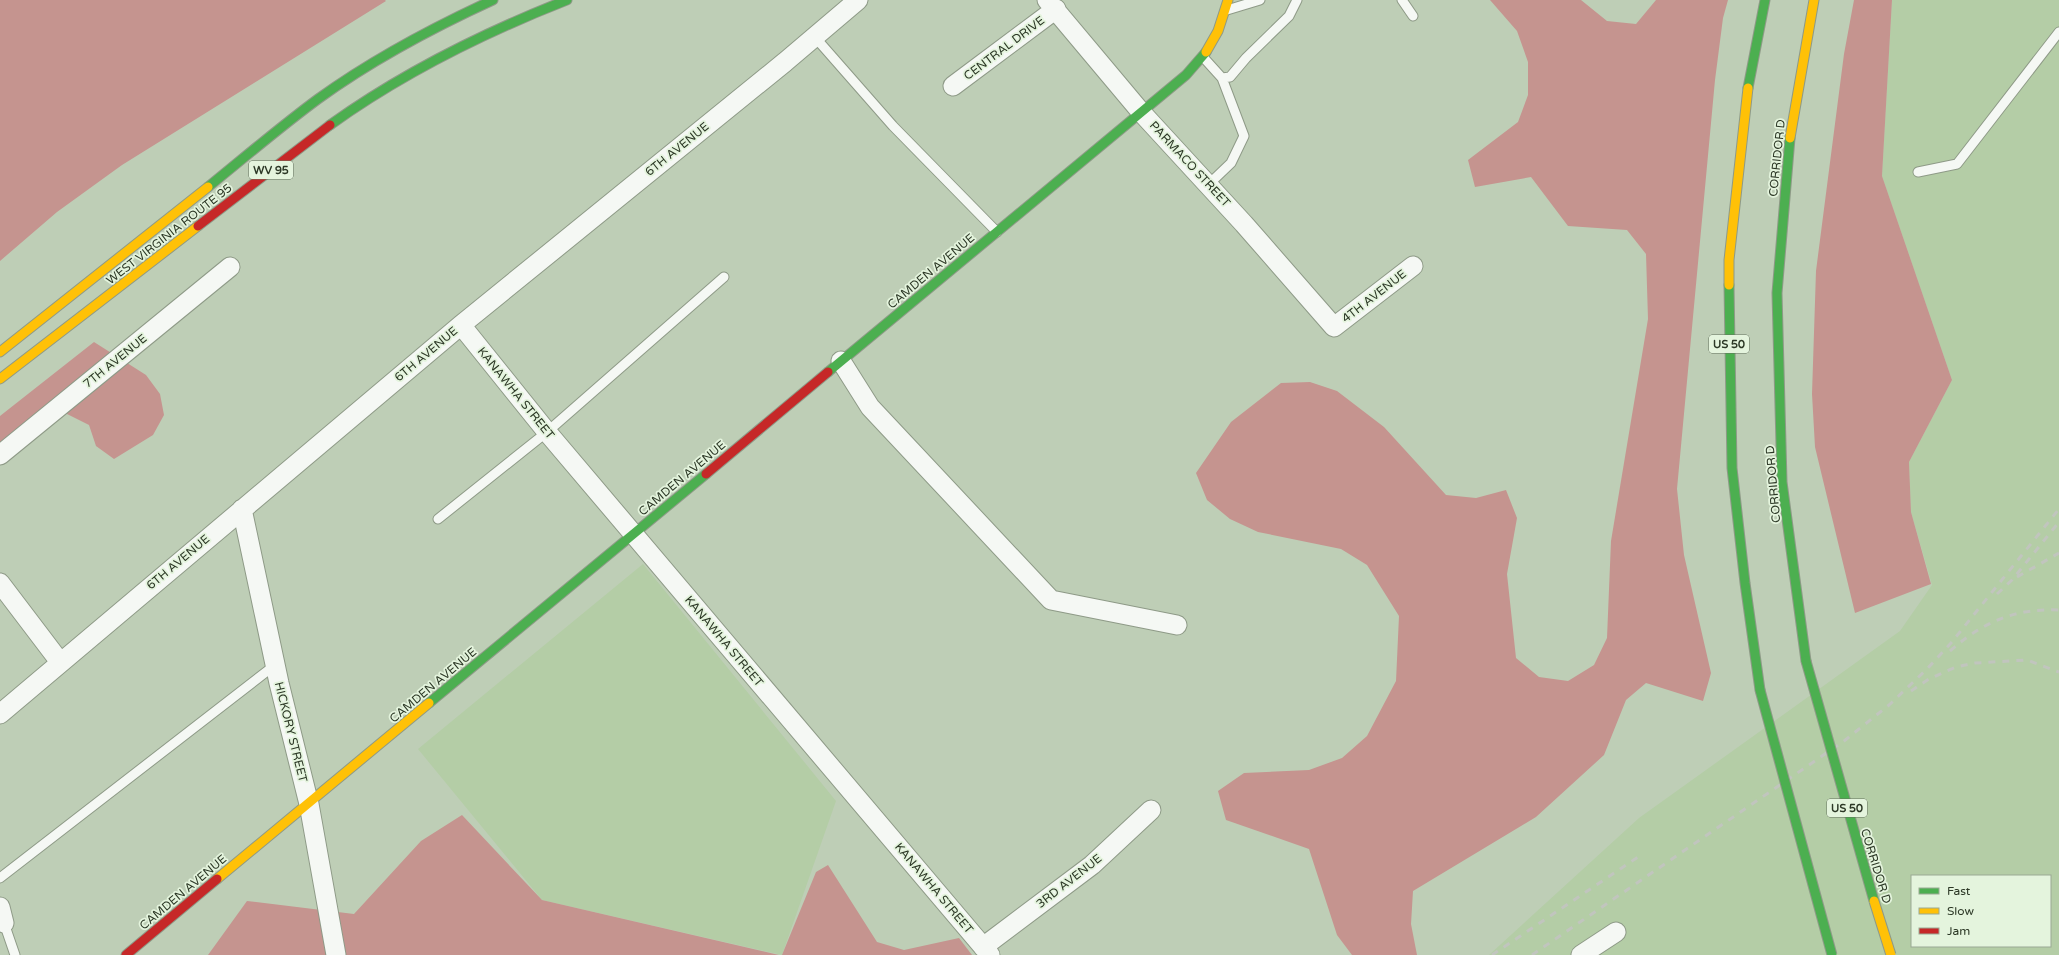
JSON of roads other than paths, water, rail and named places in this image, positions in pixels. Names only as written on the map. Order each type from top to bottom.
[{"type":"main road","name":"WEST VIRGINIA ROUTE 95","points":[[0,352],[318,99],[364,68],[414,38],[493,0]]},
{"type":"main road","name":"WEST VIRGINIA ROUTE 95","points":[[0,379],[306,143],[358,106],[405,76],[456,49],[515,21],[566,0]]},
{"type":"main road","name":"CAMDEN AVENUE","points":[[126,955],[1186,75],[1203,57],[1220,30],[1228,0]]},
{"type":"main road","name":"US 50","points":[[1765,0],[1747,92],[1729,260],[1732,468],[1745,583],[1760,690],[1832,955]]},
{"type":"main road","name":"CORRIDOR D","points":[[1814,0],[1791,131],[1777,293],[1782,482],[1806,661],[1863,868],[1891,955]]},
{"type":"street","name":"6TH AVENUE","points":[[0,714],[461,325],[772,72],[858,0]]},
{"type":"street","name":"CENTRAL DRIVE","points":[[953,86],[1051,5]]},
{"type":"street","name":"PARMACO STREET","points":[[1051,5],[1142,112],[1334,327]]},
{"type":"street","name":"4TH AVENUE","points":[[1334,327],[1413,266]]},
{"type":"street","name":"7TH AVENUE","points":[[0,455],[230,267]]},
{"type":"street","name":"KANAWHA STREET","points":[[461,325],[547,432],[987,951]]},
{"type":"street","points":[[841,361],[870,407],[1051,600],[1177,625]]},
{"type":"street","name":"HICKORY STREET","points":[[242,509],[275,665],[309,804],[336,955]]},
{"type":"street","points":[[0,583],[60,662]]},
{"type":"street","name":"3RD AVENUE","points":[[987,951],[1092,865],[1151,810]]},
{"type":"street","points":[[1581,955],[1616,932]]},
{"type":"lane","points":[[1226,10],[1260,0]]},
{"type":"lane","points":[[1222,78],[1230,77],[1246,58],[1289,16],[1297,0]]},
{"type":"lane","points":[[1402,0],[1413,16]]},
{"type":"lane","points":[[1918,172],[1957,164],[2059,32]]},
{"type":"lane","points":[[814,36],[893,126],[997,232]]},
{"type":"lane","points":[[1203,57],[1222,78],[1244,136],[1231,163],[1208,185]]},
{"type":"lane","points":[[438,519],[547,432],[724,277]]},
{"type":"lane","points":[[0,878],[275,665]]},
{"type":"lane","points":[[2,915],[16,955]]},
{"type":"railway","points":[[1532,955],[1844,741],[1889,705],[1927,669],[1951,643],[2059,509]]},
{"type":"railway","points":[[1997,594],[2012,580],[2059,522]]},
{"type":"railway","points":[[2017,577],[2059,553]]},
{"type":"railway","points":[[1950,651],[1975,632],[2000,619],[2028,611],[2059,610]]},
{"type":"railway","points":[[1911,691],[1929,679],[1956,667],[1975,663],[2027,660],[2059,672]]},
{"type":"railway","points":[[1492,955],[1641,855]]}]
